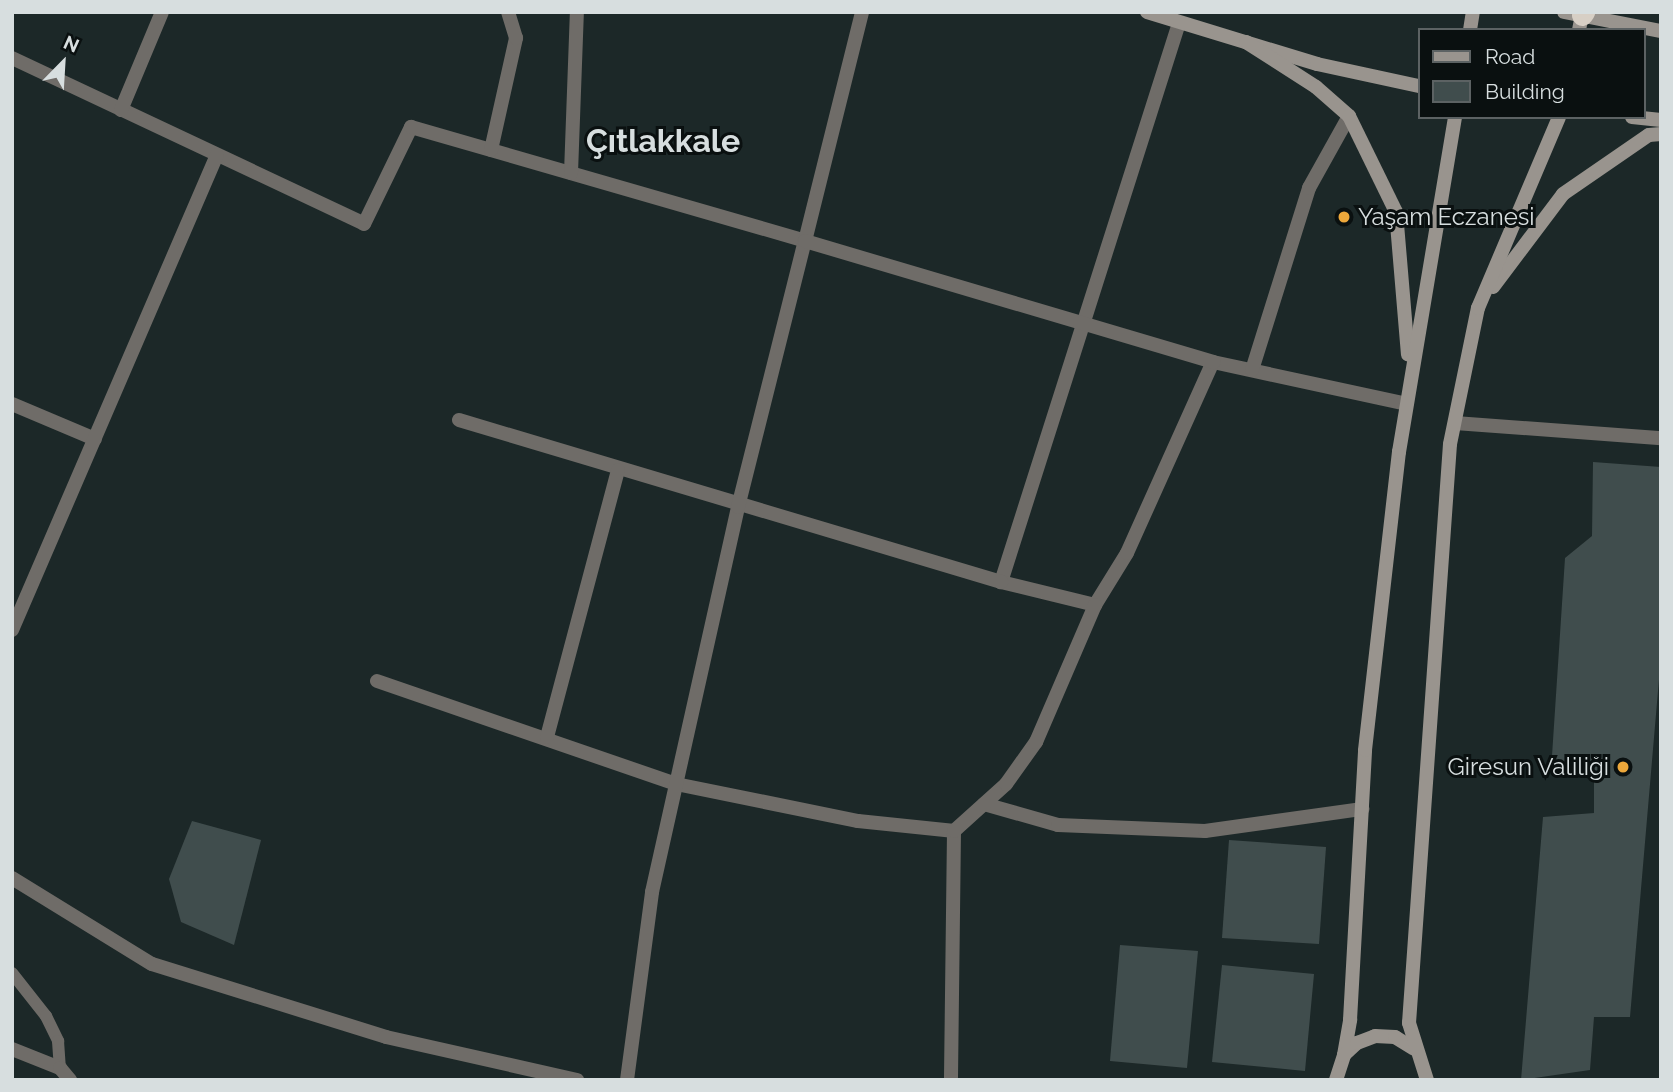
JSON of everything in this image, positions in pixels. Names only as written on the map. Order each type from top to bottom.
[{"type":"street","points":[[121,110],[162,12]]},
{"type":"street","points":[[491,150],[516,38],[508,12]]},
{"type":"street","points":[[571,173],[577,12]]},
{"type":"street","points":[[627,1080],[652,892],[738,507],[862,12]]},
{"type":"street","points":[[1147,12],[1246,42],[1418,86]]},
{"type":"street","points":[[1577,17],[1643,28]]},
{"type":"street","points":[[1001,582],[1179,23]]},
{"type":"street","points":[[1246,42],[1316,87],[1349,116],[1396,212],[1410,376]]},
{"type":"street","points":[[12,58],[364,224],[411,127],[1085,321],[1213,362],[1407,404]]},
{"type":"street","points":[[1252,370],[1310,188],[1349,116]]},
{"type":"street","points":[[1336,1080],[1344,1055],[1350,1020],[1362,809],[1410,376],[1455,119]]},
{"type":"street","points":[[1427,1080],[1414,1049],[1409,1023],[1455,424],[1478,308],[1558,119]]},
{"type":"street","points":[[1478,308],[1563,194],[1649,135],[1661,134]]},
{"type":"street","points":[[12,631],[217,155]]},
{"type":"street","points":[[951,1080],[954,831],[1006,784],[1036,742],[1095,605],[1127,553],[1213,362]]},
{"type":"street","points":[[12,404],[95,439]]},
{"type":"street","points":[[459,420],[738,507],[1001,582],[1095,605]]},
{"type":"street","points":[[1455,424],[1661,438]]},
{"type":"street","points":[[547,737],[618,470]]},
{"type":"street","points":[[377,681],[547,737],[676,785],[858,821],[954,831]]},
{"type":"street","points":[[984,804],[1058,825],[1205,831],[1362,809]]},
{"type":"street","points":[[12,878],[152,964],[386,1037],[577,1080]]},
{"type":"street","points":[[1344,1055],[1357,1043],[1375,1036],[1395,1037],[1414,1049]]},
{"type":"street","points":[[12,1049],[60,1068],[70,1080]]},
{"type":"lane","points":[[12,974],[46,1016],[58,1041],[60,1068]]},
{"type":"building","name":"Giresun Valiliği","points":[[1593,462],[1661,467],[1661,656],[1630,1017],[1594,1017],[1590,1070],[1521,1080],[1543,817],[1594,813],[1594,764],[1551,771],[1565,558],[1592,536]]},
{"type":"building","points":[[192,821],[261,840],[234,945],[181,922],[169,879]]},
{"type":"building","points":[[1229,840],[1326,847],[1319,944],[1222,938]]},
{"type":"building","points":[[1120,945],[1198,951],[1187,1068],[1110,1061]]},
{"type":"building","points":[[1222,965],[1314,974],[1305,1071],[1212,1062]]},
{"type":"place","name":"Yaşam Eczanesi","points":[[1344,217]]},
{"type":"place","name":"Giresun Valiliği","points":[[1623,767]]},
{"type":"district","name":"Çıtlakkale","points":[[663,141]]}]
